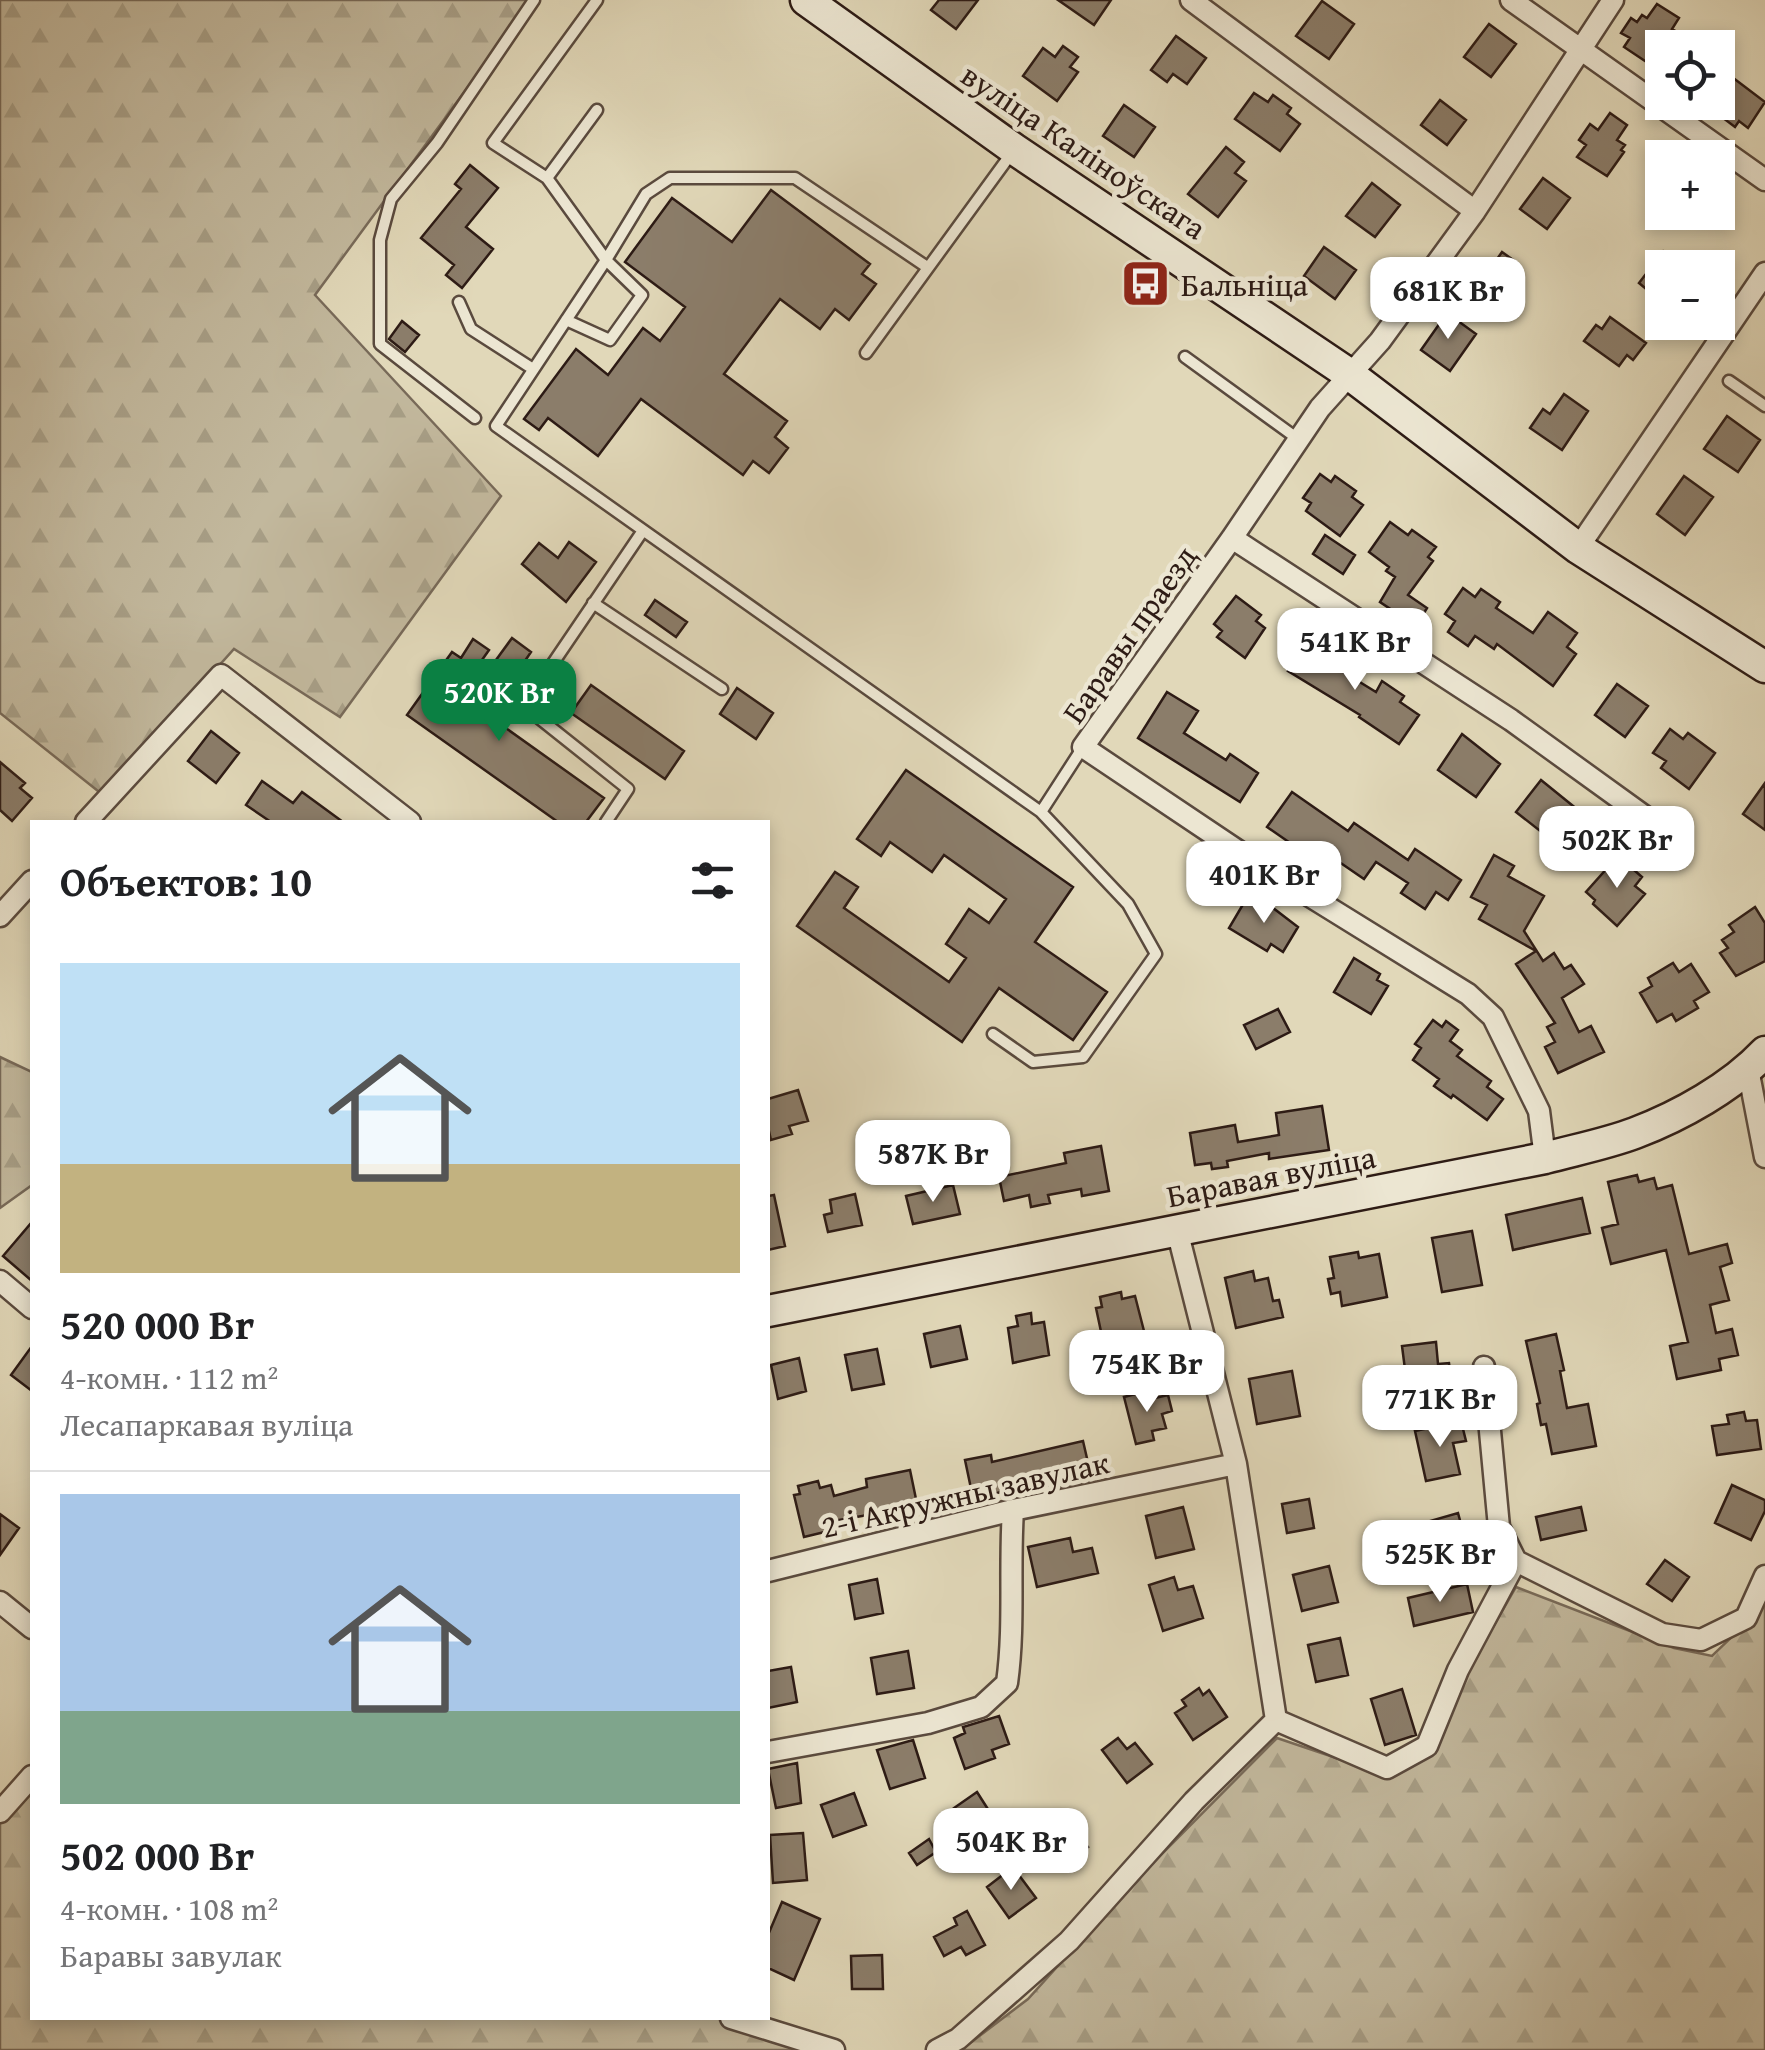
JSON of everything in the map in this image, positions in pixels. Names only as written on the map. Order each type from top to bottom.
[{"type":"street","name":"вуліца Каліноўскага","points":[[806,0],[1014,149],[1349,374],[1578,548],[1765,667]]},
{"type":"street","points":[[1190,0],[1475,210]]},
{"type":"street","points":[[1511,0],[1765,180]]},
{"type":"street","name":"Баравы праезд","points":[[1545,1158],[1539,1111],[1493,1017],[1468,994],[1250,859],[1084,747],[1299,440],[1349,374],[1380,341],[1475,210],[1613,0]]},
{"type":"street","points":[[1578,548],[1765,274]]},
{"type":"street","points":[[1232,538],[1511,720],[1644,816]]},
{"type":"street","points":[[88,820],[222,676],[407,820]]},
{"type":"street","points":[[0,916],[30,882]]},
{"type":"street","points":[[1757,1060],[1765,1157]]},
{"type":"street","name":"Баравая вуліца","points":[[770,1311],[1545,1158],[1635,1133],[1692,1104],[1757,1060]]},
{"type":"street","points":[[1178,1230],[1236,1464],[1276,1720]]},
{"type":"street","points":[[0,1280],[30,1306]]},
{"type":"street","points":[[1484,1366],[1499,1527],[1516,1561],[1662,1634],[1701,1640],[1746,1618],[1765,1576]]},
{"type":"street","name":"2-і Акружны завулак","points":[[770,1571],[1013,1510],[1236,1464]]},
{"type":"street","points":[[770,1752],[928,1723],[981,1708],[1007,1683],[1014,1612],[1010,1556],[1013,1510]]},
{"type":"street","points":[[1276,1720],[1388,1768],[1427,1746],[1458,1670],[1516,1561]]},
{"type":"street","points":[[0,1602],[30,1626]]},
{"type":"street","points":[[938,2050],[958,2039],[1069,1942],[1194,1801],[1276,1720]]},
{"type":"street","points":[[0,1812],[30,1778]]},
{"type":"street","points":[[737,2020],[834,2050]]},
{"type":"lane","points":[[475,418],[380,344],[380,240],[392,199],[437,143],[534,0]]},
{"type":"lane","points":[[566,320],[610,340],[642,295],[606,260],[547,178],[493,142],[597,0]]},
{"type":"lane","points":[[547,178],[596,110]]},
{"type":"lane","points":[[866,353],[1014,149]]},
{"type":"lane","points":[[928,267],[795,178],[670,178],[646,194],[496,426],[1041,812],[1128,904],[1156,954],[1083,1057],[1033,1062],[994,1034]]},
{"type":"lane","points":[[459,302],[470,329],[534,369]]},
{"type":"lane","points":[[1186,357],[1299,440]]},
{"type":"lane","points":[[1729,381],[1765,406]]},
{"type":"lane","points":[[524,706],[642,532]]},
{"type":"lane","points":[[593,604],[722,690]]},
{"type":"lane","points":[[485,676],[628,789],[607,820]]},
{"type":"lane","points":[[1041,812],[1084,747]]},
{"type":"green space","points":[[0,0],[532,0],[315,295],[501,496],[340,717],[234,649],[103,795],[0,713]]},
{"type":"green space","points":[[0,1057],[30,1071],[30,1186],[0,1208]]},
{"type":"green space","points":[[1516,1587],[1674,1648],[1712,1656],[1765,1605],[1765,2050],[961,2050],[1028,1999],[1129,1887],[1277,1738],[1389,1776],[1432,1755],[1453,1697]]},
{"type":"green space","points":[[30,1768],[30,2020],[754,2020],[824,2050],[0,2050],[0,1806]]},
{"type":"building","points":[[939,0],[978,0],[956,29],[931,10]]},
{"type":"building","points":[[1058,0],[1111,0],[1094,25]]},
{"type":"building","points":[[1322,1],[1354,24],[1329,59],[1296,36]]},
{"type":"building","points":[[1657,4],[1679,18],[1674,30],[1645,30],[1645,61],[1624,47],[1630,38],[1621,33],[1631,18],[1637,22],[1642,15],[1647,18]]},
{"type":"building","points":[[1489,24],[1516,44],[1491,77],[1464,57]]},
{"type":"building","points":[[1176,36],[1206,58],[1187,84],[1173,74],[1167,82],[1151,70]]},
{"type":"building","points":[[1063,46],[1078,57],[1070,67],[1078,72],[1057,101],[1023,76],[1043,48],[1055,57]]},
{"type":"building","points":[[1735,79],[1765,102],[1748,128],[1739,121],[1735,127],[1726,120],[1735,120]]},
{"type":"building","points":[[1254,93],[1268,102],[1273,95],[1291,108],[1287,114],[1300,124],[1280,151],[1235,119]]},
{"type":"building","points":[[1440,100],[1466,120],[1447,145],[1421,125]]},
{"type":"building","points":[[1124,105],[1155,127],[1134,157],[1103,136]]},
{"type":"building","points":[[1610,113],[1627,125],[1617,140],[1625,145],[1621,150],[1624,152],[1607,176],[1577,157],[1586,145],[1579,140],[1590,124],[1598,130]]},
{"type":"building","points":[[1226,147],[1244,162],[1235,173],[1246,181],[1218,217],[1188,194]]},
{"type":"building","points":[[470,165],[498,188],[466,227],[493,249],[462,288],[446,275],[454,265],[421,238],[461,189],[455,184]]},
{"type":"building","points":[[1543,178],[1570,198],[1547,229],[1520,209]]},
{"type":"building","points":[[1372,183],[1400,205],[1375,237],[1346,216]]},
{"type":"building","points":[[771,190],[870,264],[862,274],[876,284],[849,320],[835,309],[820,329],[780,299],[724,374],[787,421],[775,437],[788,448],[769,473],[753,461],[743,475],[641,399],[598,456],[548,418],[539,430],[524,419],[576,349],[608,375],[643,328],[660,341],[685,307],[625,262],[672,198],[732,242]]},
{"type":"building","points":[[1324,247],[1356,270],[1335,299],[1304,276]]},
{"type":"building","points":[[1502,252],[1516,262],[1492,295],[1473,282],[1483,268],[1488,272]]},
{"type":"building","points":[[1447,313],[1476,334],[1450,371],[1421,350]]},
{"type":"building","points":[[1610,317],[1646,343],[1633,360],[1627,355],[1619,366],[1584,341],[1596,325],[1602,329]]},
{"type":"building","points":[[402,321],[419,335],[405,352],[389,339]]},
{"type":"building","points":[[1564,394],[1588,411],[1562,450],[1530,428],[1543,409],[1550,414]]},
{"type":"building","points":[[1727,416],[1760,440],[1738,472],[1704,449]]},
{"type":"building","points":[[1320,474],[1331,482],[1335,476],[1356,491],[1352,497],[1363,505],[1340,536],[1306,511],[1311,503],[1303,498]]},
{"type":"building","points":[[1684,476],[1713,497],[1685,535],[1657,514]]},
{"type":"building","points":[[1390,522],[1408,535],[1412,530],[1436,547],[1428,557],[1433,561],[1408,595],[1427,608],[1416,626],[1380,602],[1395,577],[1386,571],[1389,567],[1369,552]]},
{"type":"building","points":[[1325,535],[1355,555],[1343,574],[1313,554]]},
{"type":"building","points":[[569,542],[596,562],[566,602],[522,564],[539,543],[558,558]]},
{"type":"building","points":[[1463,588],[1475,597],[1481,589],[1500,602],[1496,608],[1533,633],[1548,612],[1577,633],[1567,647],[1576,654],[1553,686],[1497,644],[1494,649],[1475,636],[1468,646],[1448,632],[1455,621],[1445,614]]},
{"type":"building","points":[[1236,596],[1261,615],[1256,621],[1265,628],[1245,658],[1217,637],[1222,631],[1214,624]]},
{"type":"building","points":[[655,600],[687,622],[676,637],[645,615]]},
{"type":"building","points":[[512,638],[531,652],[516,674],[496,660]]},
{"type":"building","points":[[473,639],[489,650],[458,694],[604,798],[588,820],[555,820],[407,715],[452,652],[461,658]]},
{"type":"building","points":[[1312,643],[1341,661],[1337,668],[1376,692],[1382,681],[1404,696],[1400,702],[1419,715],[1399,744],[1288,671],[1302,648],[1307,651]]},
{"type":"building","points":[[1617,684],[1648,706],[1625,737],[1595,715]]},
{"type":"building","points":[[591,685],[684,751],[665,779],[571,713]]},
{"type":"building","points":[[737,688],[773,713],[756,739],[720,714]]},
{"type":"building","points":[[1167,692],[1198,711],[1184,733],[1226,760],[1230,754],[1258,773],[1240,802],[1138,738]]},
{"type":"building","points":[[1670,729],[1683,739],[1688,733],[1715,753],[1689,789],[1661,768],[1666,761],[1653,753]]},
{"type":"building","points":[[211,731],[239,753],[216,783],[188,761]]},
{"type":"building","points":[[1462,734],[1500,764],[1476,797],[1438,770]]},
{"type":"building","points":[[0,762],[25,783],[20,788],[32,798],[12,821],[0,810]]},
{"type":"building","points":[[906,770],[1073,887],[1035,942],[1107,992],[1073,1040],[999,988],[962,1042],[797,926],[835,872],[858,887],[844,908],[949,982],[966,958],[946,944],[969,909],[989,923],[1006,899],[944,855],[932,872],[890,842],[881,856],[857,839]]},
{"type":"building","points":[[1541,780],[1578,810],[1553,841],[1516,812]]},
{"type":"building","points":[[262,781],[293,803],[302,792],[340,820],[268,820],[246,805]]},
{"type":"building","points":[[1765,783],[1765,830],[1743,814]]},
{"type":"building","points":[[1292,792],[1348,831],[1354,823],[1408,860],[1415,849],[1461,880],[1448,900],[1436,892],[1425,909],[1401,893],[1408,883],[1376,862],[1364,879],[1313,844],[1306,854],[1267,827]]},
{"type":"building","points":[[1494,855],[1514,866],[1508,876],[1544,896],[1524,931],[1543,961],[1554,953],[1564,969],[1571,965],[1584,984],[1562,998],[1579,1032],[1591,1026],[1604,1052],[1558,1073],[1545,1047],[1555,1042],[1547,1027],[1555,1023],[1516,964],[1536,951],[1479,919],[1487,905],[1471,897]]},
{"type":"building","points":[[1618,856],[1642,877],[1635,886],[1645,894],[1617,926],[1586,892]]},
{"type":"building","points":[[1245,901],[1260,909],[1264,901],[1298,927],[1283,952],[1271,944],[1267,951],[1229,928]]},
{"type":"building","points":[[1755,907],[1765,923],[1765,961],[1736,976],[1720,953],[1728,948],[1722,940],[1734,932],[1729,925]]},
{"type":"building","points":[[1354,958],[1380,974],[1377,980],[1388,986],[1371,1014],[1334,992]]},
{"type":"building","points":[[1673,963],[1679,972],[1691,964],[1709,992],[1694,1001],[1698,1008],[1676,1021],[1672,1014],[1657,1022],[1640,993],[1652,986],[1648,978]]},
{"type":"building","points":[[1278,1009],[1290,1032],[1256,1049],[1244,1025]]},
{"type":"building","points":[[1433,1020],[1442,1027],[1446,1021],[1458,1030],[1450,1041],[1462,1050],[1457,1056],[1491,1081],[1487,1087],[1503,1099],[1487,1120],[1434,1086],[1439,1079],[1413,1060],[1421,1048],[1415,1044]]},
{"type":"building","points":[[798,1090],[808,1121],[789,1126],[792,1134],[771,1140],[770,1098]]},
{"type":"building","points":[[1322,1106],[1329,1150],[1269,1159],[1269,1153],[1227,1161],[1228,1167],[1212,1169],[1211,1163],[1195,1165],[1190,1133],[1235,1125],[1238,1142],[1279,1135],[1276,1113]]},
{"type":"building","points":[[1101,1146],[1109,1191],[1082,1196],[1081,1189],[1048,1195],[1050,1203],[1031,1207],[1029,1195],[1004,1201],[999,1177],[1066,1163],[1064,1153]]},
{"type":"building","points":[[1637,1175],[1639,1182],[1654,1178],[1657,1189],[1672,1185],[1689,1254],[1727,1244],[1732,1263],[1720,1267],[1729,1300],[1710,1305],[1716,1333],[1732,1329],[1738,1355],[1719,1359],[1721,1370],[1677,1379],[1670,1346],[1688,1342],[1666,1250],[1611,1264],[1602,1228],[1618,1224],[1608,1182]]},
{"type":"building","points":[[953,1185],[960,1214],[913,1224],[906,1196]]},
{"type":"building","points":[[855,1194],[862,1225],[828,1232],[824,1215],[832,1213],[830,1200]]},
{"type":"building","points":[[774,1195],[785,1246],[770,1250],[770,1196]]},
{"type":"building","points":[[1582,1198],[1590,1233],[1513,1250],[1506,1215]]},
{"type":"building","points":[[30,1224],[30,1279],[3,1256]]},
{"type":"building","points":[[1472,1231],[1482,1285],[1442,1292],[1432,1238]]},
{"type":"building","points":[[1358,1252],[1359,1258],[1379,1254],[1387,1297],[1342,1306],[1340,1292],[1331,1294],[1328,1279],[1334,1278],[1330,1257]]},
{"type":"building","points":[[1253,1271],[1255,1281],[1268,1278],[1273,1301],[1279,1300],[1283,1317],[1236,1328],[1225,1278]]},
{"type":"building","points":[[1121,1292],[1122,1299],[1135,1296],[1144,1331],[1103,1341],[1096,1308],[1102,1307],[1100,1297]]},
{"type":"building","points":[[1031,1313],[1032,1324],[1044,1322],[1049,1355],[1013,1363],[1008,1328],[1018,1326],[1016,1316]]},
{"type":"building","points":[[960,1326],[967,1359],[931,1367],[924,1334]]},
{"type":"building","points":[[1556,1334],[1567,1408],[1588,1404],[1596,1446],[1552,1454],[1546,1424],[1541,1425],[1526,1341]]},
{"type":"building","points":[[1436,1342],[1438,1364],[1449,1363],[1452,1386],[1441,1387],[1442,1394],[1421,1396],[1419,1384],[1407,1385],[1402,1346]]},
{"type":"building","points":[[30,1349],[30,1389],[11,1375]]},
{"type":"building","points":[[877,1349],[884,1384],[852,1390],[845,1355]]},
{"type":"building","points":[[799,1358],[806,1391],[778,1399],[771,1365]]},
{"type":"building","points":[[1292,1371],[1300,1416],[1257,1424],[1249,1379]]},
{"type":"building","points":[[1143,1392],[1146,1400],[1168,1395],[1172,1411],[1162,1414],[1166,1428],[1152,1431],[1154,1440],[1136,1444],[1124,1397]]},
{"type":"building","points":[[1744,1412],[1746,1421],[1757,1420],[1761,1449],[1717,1455],[1712,1426],[1729,1424],[1727,1415]]},
{"type":"building","points":[[1461,1421],[1466,1441],[1453,1443],[1460,1474],[1426,1481],[1415,1431]]},
{"type":"building","points":[[1083,1441],[1092,1480],[1036,1491],[1034,1485],[973,1498],[965,1460],[991,1455],[992,1462]]},
{"type":"building","points":[[910,1470],[916,1499],[907,1501],[908,1508],[839,1520],[841,1528],[804,1537],[794,1495],[800,1494],[798,1486],[818,1481],[820,1488],[831,1485],[834,1496],[867,1487],[866,1479]]},
{"type":"building","points":[[1732,1485],[1765,1500],[1765,1511],[1751,1540],[1715,1523]]},
{"type":"building","points":[[1309,1499],[1314,1528],[1287,1533],[1282,1504]]},
{"type":"building","points":[[1183,1507],[1194,1549],[1156,1558],[1146,1516]]},
{"type":"building","points":[[1581,1507],[1586,1530],[1541,1540],[1536,1517]]},
{"type":"building","points":[[1458,1513],[1467,1546],[1432,1556],[1423,1523]]},
{"type":"building","points":[[0,1514],[19,1528],[0,1555]]},
{"type":"building","points":[[1070,1538],[1073,1552],[1092,1548],[1098,1573],[1037,1587],[1028,1547]]},
{"type":"building","points":[[1665,1560],[1689,1577],[1672,1601],[1647,1584]]},
{"type":"building","points":[[1329,1566],[1338,1602],[1302,1611],[1293,1575]]},
{"type":"building","points":[[1174,1577],[1178,1590],[1193,1586],[1203,1618],[1163,1631],[1149,1585]]},
{"type":"building","points":[[877,1579],[883,1613],[855,1619],[849,1585]]},
{"type":"building","points":[[1467,1584],[1473,1612],[1414,1626],[1408,1598]]},
{"type":"building","points":[[1340,1638],[1348,1675],[1316,1682],[1308,1645]]},
{"type":"building","points":[[908,1651],[914,1688],[877,1694],[871,1658]]},
{"type":"building","points":[[791,1667],[797,1702],[770,1708],[770,1671]]},
{"type":"building","points":[[1199,1688],[1203,1695],[1209,1690],[1227,1717],[1193,1740],[1175,1713],[1186,1706],[1182,1700]]},
{"type":"building","points":[[1402,1689],[1416,1735],[1385,1745],[1371,1699]]},
{"type":"building","points":[[999,1716],[1009,1744],[992,1750],[995,1758],[965,1769],[954,1738],[965,1733],[963,1727]]},
{"type":"building","points":[[1118,1738],[1127,1749],[1135,1743],[1152,1764],[1127,1783],[1102,1750]]},
{"type":"building","points":[[913,1740],[925,1778],[890,1789],[877,1750]]},
{"type":"building","points":[[797,1763],[801,1803],[776,1808],[770,1769]]},
{"type":"building","points":[[977,1792],[991,1814],[968,1829],[954,1808]]},
{"type":"building","points":[[854,1793],[866,1825],[833,1837],[821,1805]]},
{"type":"building","points":[[1064,1817],[1088,1847],[1069,1862],[1045,1832]]},
{"type":"building","points":[[803,1833],[807,1880],[773,1883],[770,1835]]},
{"type":"building","points":[[929,1839],[936,1852],[917,1865],[909,1853]]},
{"type":"building","points":[[1013,1867],[1036,1898],[1009,1918],[987,1887]]},
{"type":"building","points":[[782,1902],[820,1919],[794,1980],[770,1969],[770,1930]]},
{"type":"building","points":[[967,1911],[985,1945],[966,1955],[961,1947],[944,1956],[934,1937],[957,1925],[954,1918]]},
{"type":"building","points":[[882,1955],[883,1989],[852,1989],[851,1956]]},
{"type":"place","name":"Бальніца","points":[[1146,284]]}]
